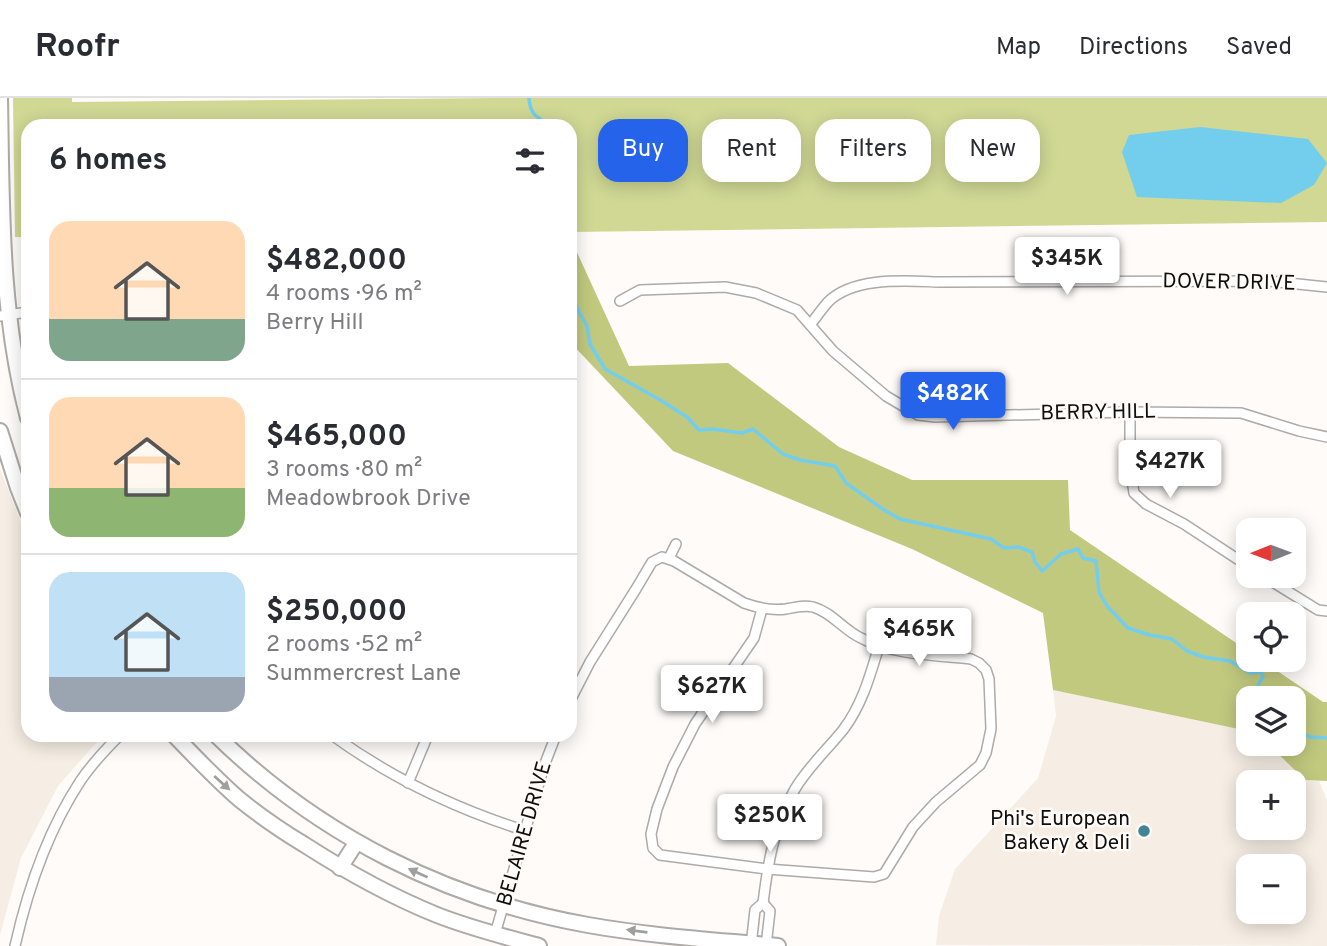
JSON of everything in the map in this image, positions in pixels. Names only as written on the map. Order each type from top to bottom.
[{"type":"main road","points":[[0,98],[4,315],[21,391]]},
{"type":"main road","points":[[0,431],[21,496]]},
{"type":"main road","points":[[181,742],[240,799],[287,834],[340,867],[384,892],[450,920],[540,946]]},
{"type":"main road","points":[[223,742],[272,784],[356,843],[453,888],[505,905],[590,925],[763,945]]},
{"type":"main road","points":[[340,867],[356,843]]},
{"type":"street","name":"DOVER DRIVE","points":[[811,324],[830,300],[852,288],[892,281],[1269,281],[1327,287]]},
{"type":"street","name":"BERRY HILL","points":[[620,301],[640,290],[725,287],[756,293],[778,301],[797,310],[833,351],[856,372],[886,396],[918,415],[935,417],[1130,412],[1241,413],[1327,437]]},
{"type":"street","points":[[1130,412],[1130,467],[1134,493],[1146,504],[1184,524],[1236,558]]},
{"type":"street","points":[[670,558],[676,544]]},
{"type":"street","points":[[577,687],[652,562],[659,558],[670,558],[744,603],[762,609],[814,607],[827,613],[858,637],[879,646],[971,659],[979,663],[986,670],[989,679],[991,729],[986,752],[980,765],[936,802],[913,827],[884,874],[874,877],[767,869],[660,855],[653,848],[651,834],[657,809],[673,767],[695,724],[754,638],[762,609]]},
{"type":"street","points":[[1282,588],[1318,610],[1327,611]]},
{"type":"street","points":[[763,945],[755,910],[763,903],[770,851],[785,809],[814,762],[843,730],[856,710],[868,684],[879,646]]},
{"type":"street","points":[[15,946],[38,867],[57,824],[82,779],[113,742]]},
{"type":"street","points":[[341,742],[359,755],[439,799],[526,831]]},
{"type":"street","points":[[408,783],[425,742]]},
{"type":"street","name":"BELAIRE DRIVE","points":[[495,934],[553,742]]},
{"type":"street","points":[[763,903],[770,911],[763,945]]},
{"type":"shaded area","points":[[0,469],[21,522],[21,742],[97,742],[58,786],[21,858],[0,935]]},
{"type":"shaded area","points":[[1053,690],[1236,728],[1236,756],[1280,756],[1295,770],[1236,770],[1236,840],[1306,840],[1306,780],[1319,781],[1327,800],[1327,946],[936,945],[939,916],[955,869],[1038,778],[1056,716]]},
{"type":"green space","points":[[13,98],[72,98],[72,102],[497,98],[1327,98],[1327,222],[577,232],[577,119],[21,119],[21,237],[15,237]]},
{"type":"green space","points":[[577,252],[629,366],[728,363],[839,447],[912,480],[1068,480],[1070,530],[1236,643],[1236,672],[1279,672],[1299,686],[1236,686],[1236,728],[1053,690],[1043,613],[912,549],[673,451],[577,349]]},
{"type":"green space","points":[[1306,690],[1327,702],[1327,781],[1306,780],[1306,770],[1295,770],[1280,756],[1306,756]]},
{"type":"water","points":[[1200,127],[1308,139],[1327,163],[1314,185],[1281,203],[1137,197],[1122,152],[1129,135]]},
{"type":"waterway","points":[[529,98],[533,112],[540,119]]},
{"type":"waterway","points":[[577,307],[587,326],[590,344],[605,369],[687,417],[699,430],[742,433],[753,429],[783,454],[835,466],[846,483],[900,519],[991,539],[1004,548],[1018,547],[1032,552],[1042,571],[1061,554],[1078,549],[1083,558],[1096,561],[1099,592],[1107,606],[1128,628],[1172,639],[1187,651],[1203,657],[1230,661],[1250,673],[1261,672],[1263,677],[1258,686]]},
{"type":"waterway","points":[[1306,735],[1327,738]]},
{"type":"place","name":"Phi's European Bakery & Deli","points":[[1144,831]]}]
